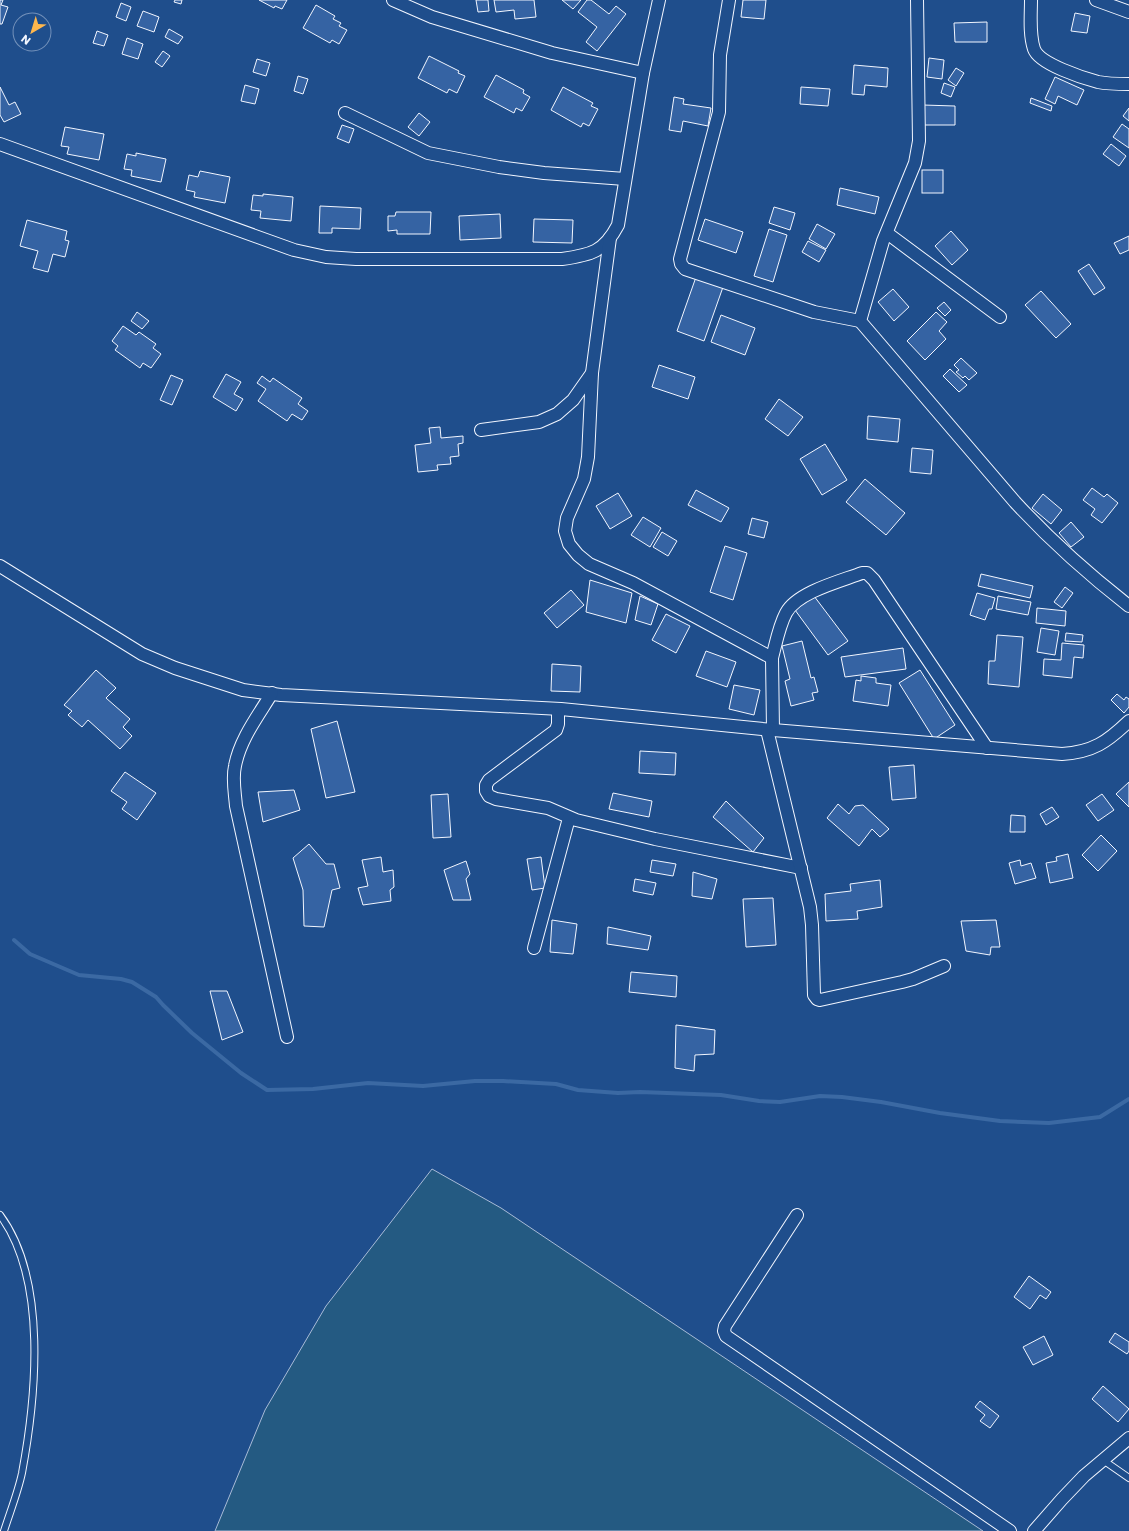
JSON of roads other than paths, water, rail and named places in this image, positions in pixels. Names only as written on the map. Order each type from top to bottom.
[{"type":"street","points":[[393,0],[432,18],[552,53],[643,73]]},
{"type":"street","points":[[0,144],[294,250],[326,257],[356,259],[562,259],[582,256],[598,249],[610,238],[618,225],[643,73],[660,0]]},
{"type":"street","points":[[729,0],[720,55],[719,112],[680,259],[681,264],[685,269],[814,312],[860,321],[1015,502],[1042,531],[1095,580],[1129,606]]},
{"type":"street","points":[[860,321],[886,232],[915,163],[919,141],[917,0]]},
{"type":"street","points":[[1031,0],[1032,39],[1034,50],[1045,62],[1099,82],[1129,84]]},
{"type":"street","points":[[1096,0],[1129,12]]},
{"type":"street","points":[[345,113],[428,153],[499,167],[544,173],[625,179]]},
{"type":"street","points":[[886,232],[1000,318]]},
{"type":"street","points":[[610,238],[592,373],[588,457],[584,479],[567,518],[565,532],[570,544],[578,555],[589,564],[634,583],[772,658]]},
{"type":"street","points":[[481,430],[539,422],[557,414],[573,400],[592,373]]},
{"type":"street","points":[[0,566],[142,654],[175,668],[243,690],[272,693],[558,709],[770,730],[1062,754],[1080,753],[1104,742],[1129,721]]},
{"type":"street","points":[[944,966],[908,981],[820,1000],[814,995],[810,907],[770,730],[772,658],[786,613],[792,604],[803,595],[862,573],[867,574],[874,580],[987,748]]},
{"type":"street","points":[[272,693],[240,748],[235,767],[234,786],[236,806],[287,1037]]},
{"type":"street","points":[[558,709],[558,724],[556,730],[488,780],[486,791],[489,796],[496,799],[548,808],[569,818],[655,839],[801,868]]},
{"type":"street","points":[[534,948],[569,818]]},
{"type":"street","points":[[797,1215],[725,1326],[724,1331],[726,1336],[1010,1531]]},
{"type":"street","points":[[1034,1531],[1062,1498],[1084,1476],[1129,1438]]},
{"type":"lane","points":[[0,1215],[17,1245],[28,1280],[33,1324],[33,1393],[21,1474],[4,1531]]},
{"type":"lane","points":[[1103,1460],[1129,1478]]},
{"type":"waterway","points":[[14,940],[30,954],[79,975],[121,979],[132,982],[156,997],[192,1033],[241,1073],[267,1090],[313,1089],[368,1083],[423,1086],[475,1081],[503,1081],[556,1084],[578,1090],[618,1093],[640,1092],[721,1095],[759,1101],[780,1102],[820,1096],[842,1097],[1000,1121],[1049,1123],[1100,1117],[1129,1099]]}]
